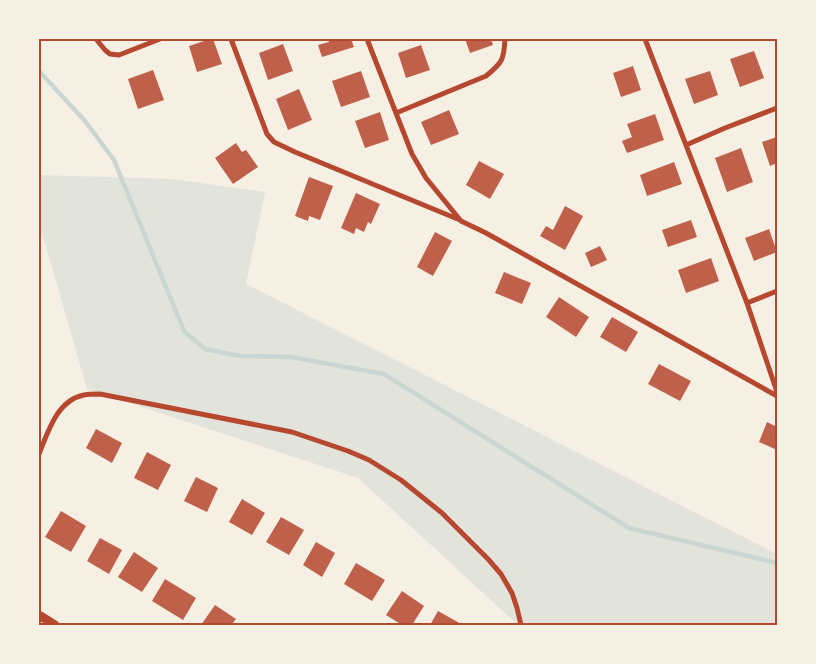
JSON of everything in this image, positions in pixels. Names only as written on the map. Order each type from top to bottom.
[{"type":"street","points":[[96,39],[110,54],[119,55],[160,39]]},
{"type":"street","points":[[231,39],[267,134],[274,142],[486,232],[777,396]]},
{"type":"street","points":[[367,39],[412,154],[426,178],[461,220]]},
{"type":"street","points":[[396,113],[486,76],[497,68],[502,61],[505,54],[505,39]]},
{"type":"street","points":[[645,39],[747,303],[777,392]]},
{"type":"street","points":[[686,145],[777,108]]},
{"type":"street","points":[[747,303],[777,291]]},
{"type":"street","points":[[39,454],[56,416],[67,402],[83,395],[100,394],[292,432],[348,451],[368,460],[400,480],[442,513],[488,559],[501,574],[512,593],[521,625]]},
{"type":"street","points":[[39,615],[55,625]]},
{"type":"shaded area","points":[[39,175],[172,179],[265,192],[246,284],[777,554],[777,625],[518,625],[358,478],[87,389],[46,246],[39,231]]},
{"type":"building","points":[[213,39],[222,64],[197,72],[189,46]]},
{"type":"building","points":[[328,39],[351,39],[354,47],[322,57],[318,45],[329,42]]},
{"type":"building","points":[[465,39],[491,39],[493,45],[470,53]]},
{"type":"building","points":[[283,44],[293,71],[268,80],[259,53]]},
{"type":"building","points":[[421,45],[430,70],[406,78],[398,53]]},
{"type":"building","points":[[754,51],[764,78],[740,87],[730,59]]},
{"type":"building","points":[[633,66],[641,90],[621,97],[613,73]]},
{"type":"building","points":[[153,70],[164,100],[138,109],[128,79]]},
{"type":"building","points":[[361,71],[370,97],[341,107],[332,81]]},
{"type":"building","points":[[710,71],[718,95],[694,104],[685,79]]},
{"type":"building","points":[[299,89],[312,120],[288,130],[276,99]]},
{"type":"building","points":[[449,110],[459,134],[431,145],[421,122]]},
{"type":"building","points":[[380,112],[389,140],[365,148],[355,121]]},
{"type":"building","points":[[655,114],[664,140],[627,153],[622,141],[632,137],[627,124]]},
{"type":"building","points":[[777,137],[777,163],[770,166],[762,142]]},
{"type":"building","points":[[236,143],[242,152],[246,150],[258,167],[233,184],[215,158]]},
{"type":"building","points":[[741,148],[753,182],[727,192],[715,158]]},
{"type":"building","points":[[479,161],[504,174],[490,199],[466,185]]},
{"type":"building","points":[[674,162],[682,184],[647,196],[640,175]]},
{"type":"building","points":[[309,177],[333,186],[320,220],[309,216],[308,221],[295,216]]},
{"type":"building","points":[[356,193],[380,204],[371,224],[368,222],[364,232],[356,228],[354,234],[341,228]]},
{"type":"building","points":[[565,206],[583,216],[565,250],[540,236],[546,226],[553,230]]},
{"type":"building","points":[[691,220],[697,237],[668,247],[662,230]]},
{"type":"building","points":[[769,229],[777,252],[754,261],[745,238]]},
{"type":"building","points":[[435,232],[452,241],[433,276],[417,267]]},
{"type":"building","points":[[600,246],[607,260],[591,267],[585,253]]},
{"type":"building","points":[[711,258],[719,281],[686,293],[678,270]]},
{"type":"building","points":[[504,272],[531,283],[522,304],[495,293]]},
{"type":"building","points":[[559,297],[589,317],[576,337],[546,317]]},
{"type":"building","points":[[612,317],[638,332],[626,352],[600,337]]},
{"type":"building","points":[[659,364],[691,381],[680,401],[648,384]]},
{"type":"building","points":[[767,422],[777,427],[777,450],[759,442]]},
{"type":"building","points":[[96,429],[122,443],[112,463],[86,448]]},
{"type":"building","points":[[147,452],[171,465],[158,490],[134,478]]},
{"type":"building","points":[[196,477],[218,488],[207,512],[184,501]]},
{"type":"building","points":[[242,499],[265,513],[252,535],[229,522]]},
{"type":"building","points":[[61,511],[86,526],[71,552],[45,537]]},
{"type":"building","points":[[281,517],[304,530],[289,555],[266,542]]},
{"type":"building","points":[[100,538],[122,550],[109,574],[87,561]]},
{"type":"building","points":[[316,542],[335,553],[322,577],[303,565]]},
{"type":"building","points":[[134,552],[158,568],[142,592],[118,577]]},
{"type":"building","points":[[356,563],[385,580],[372,601],[344,584]]},
{"type":"building","points":[[165,579],[196,598],[183,620],[152,601]]},
{"type":"building","points":[[402,591],[424,606],[412,625],[402,625],[386,615]]},
{"type":"building","points":[[215,605],[236,619],[231,625],[201,625]]},
{"type":"building","points":[[438,611],[463,625],[430,625]]},
{"type":"waterway","points":[[39,71],[85,121],[114,160],[184,331],[205,349],[240,356],[291,357],[384,374],[629,528],[777,563]]}]
